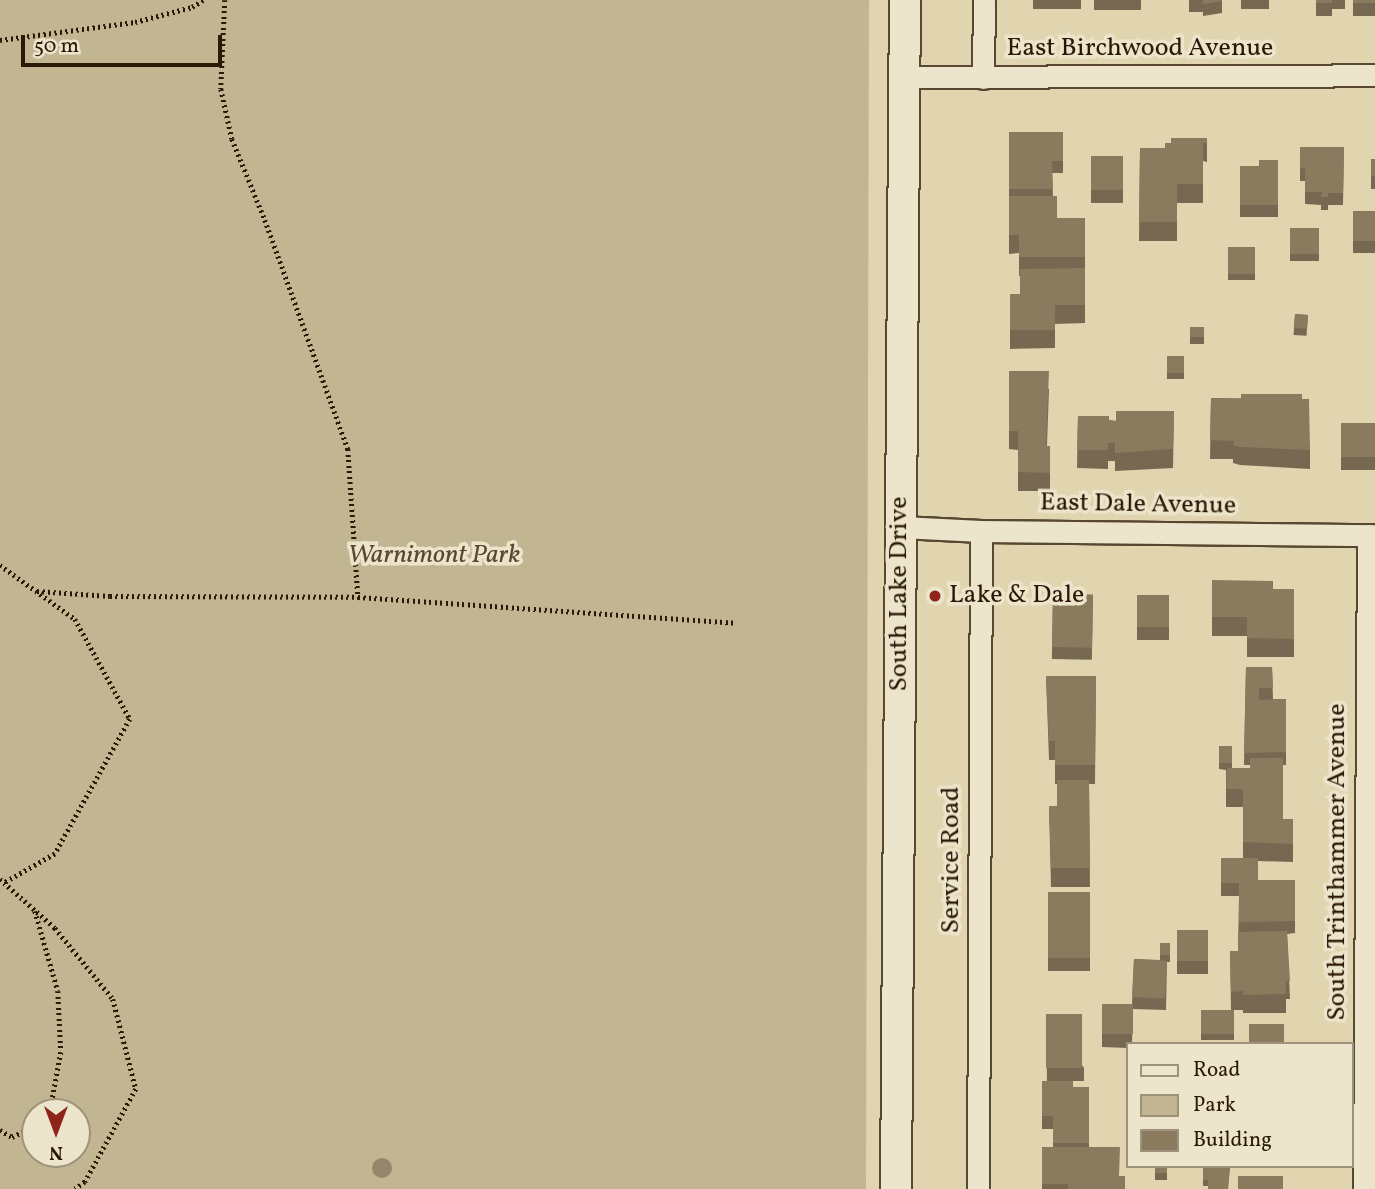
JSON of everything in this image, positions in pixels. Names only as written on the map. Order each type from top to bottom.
[{"type":"main road","name":"South Lake Drive","points":[[896,1189],[905,0]]},
{"type":"street","points":[[984,0],[984,78]]},
{"type":"street","name":"East Birchwood Avenue","points":[[906,77],[1375,75]]},
{"type":"street","name":"East Dale Avenue","points":[[901,527],[981,531],[1371,535]]},
{"type":"street","name":"Service Road","points":[[978,1189],[981,531]]},
{"type":"street","name":"South Trinthammer Avenue","points":[[1364,1189],[1371,535]]},
{"type":"path","points":[[0,40],[135,22],[192,7],[203,0]]},
{"type":"path","points":[[225,0],[220,89],[232,139],[270,232],[348,449],[358,597]]},
{"type":"path","points":[[0,565],[75,620],[130,719],[55,854],[2,881],[55,928],[113,999],[136,1089],[85,1182],[75,1189]]},
{"type":"path","points":[[36,591],[110,596],[358,597],[735,624]]},
{"type":"path","points":[[35,910],[58,991],[61,1052],[53,1098]]},
{"type":"path","points":[[0,1130],[12,1137],[21,1133]]},
{"type":"green space","name":"Warnimont Park","points":[[0,0],[869,0],[866,1189],[0,1189]]},
{"type":"building","points":[[1203,0],[1222,0],[1222,1],[1203,4]]},
{"type":"building","points":[[1316,0],[1332,0],[1332,3],[1316,3]]},
{"type":"building","points":[[1353,0],[1375,0],[1375,3],[1353,3]]},
{"type":"building","points":[[1009,132],[1063,132],[1063,161],[1052,161],[1053,189],[1009,189]]},
{"type":"building","points":[[1171,138],[1207,138],[1207,143],[1203,143],[1203,184],[1177,184],[1177,222],[1139,222],[1140,148],[1165,148],[1165,143],[1171,143]]},
{"type":"building","points":[[1300,147],[1344,147],[1343,193],[1328,193],[1328,197],[1321,197],[1322,192],[1305,192],[1305,168],[1300,168]]},
{"type":"building","points":[[1091,156],[1123,156],[1123,190],[1091,190]]},
{"type":"building","points":[[1371,159],[1375,159],[1375,176],[1371,176]]},
{"type":"building","points":[[1259,160],[1278,160],[1278,205],[1240,205],[1240,166],[1259,166]]},
{"type":"building","points":[[1009,196],[1057,196],[1057,218],[1085,218],[1085,257],[1019,257],[1019,235],[1009,235]]},
{"type":"building","points":[[1353,211],[1375,211],[1375,241],[1353,241]]},
{"type":"building","points":[[1290,228],[1319,228],[1319,254],[1290,254]]},
{"type":"building","points":[[1228,247],[1255,247],[1255,274],[1228,274]]},
{"type":"building","points":[[1085,268],[1085,305],[1055,305],[1055,330],[1010,330],[1010,294],[1020,294],[1020,269]]},
{"type":"building","points":[[1295,314],[1308,315],[1307,329],[1294,328]]},
{"type":"building","points":[[1190,327],[1204,327],[1204,337],[1190,337]]},
{"type":"building","points":[[1167,356],[1184,356],[1184,373],[1167,373]]},
{"type":"building","points":[[1009,371],[1049,371],[1046,446],[1050,446],[1050,473],[1018,472],[1018,431],[1009,431]]},
{"type":"building","points":[[1241,394],[1302,394],[1302,399],[1309,399],[1310,450],[1240,447],[1233,445],[1234,441],[1210,440],[1211,398],[1241,399]]},
{"type":"building","points":[[1116,411],[1174,411],[1173,449],[1115,453],[1115,443],[1108,443],[1108,450],[1077,450],[1078,416],[1109,416],[1109,420],[1116,421]]},
{"type":"building","points":[[1341,423],[1375,423],[1375,457],[1341,457]]},
{"type":"building","points":[[1212,580],[1273,581],[1273,589],[1294,589],[1294,639],[1247,638],[1247,617],[1212,617]]},
{"type":"building","points":[[1053,594],[1093,595],[1092,648],[1052,647]]},
{"type":"building","points":[[1137,595],[1169,595],[1169,627],[1137,627]]},
{"type":"building","points":[[1246,667],[1272,667],[1273,688],[1259,688],[1259,700],[1286,699],[1286,752],[1244,753]]},
{"type":"building","points":[[1046,676],[1096,676],[1095,765],[1055,765],[1055,741],[1049,741]]},
{"type":"building","points":[[1219,746],[1232,746],[1232,763],[1219,763]]},
{"type":"building","points":[[1250,758],[1283,758],[1283,819],[1293,819],[1293,844],[1243,842],[1243,789],[1226,789],[1227,768],[1250,768]]},
{"type":"building","points":[[1057,780],[1089,780],[1090,868],[1051,868],[1049,806],[1057,806]]},
{"type":"building","points":[[1221,858],[1258,858],[1258,880],[1295,880],[1295,921],[1239,922],[1239,883],[1221,883]]},
{"type":"building","points":[[1048,892],[1090,892],[1090,958],[1048,958]]},
{"type":"building","points":[[1177,930],[1208,930],[1208,961],[1177,961]]},
{"type":"building","points":[[1287,931],[1290,981],[1286,981],[1286,994],[1243,995],[1243,991],[1231,992],[1230,951],[1238,951],[1238,932]]},
{"type":"building","points":[[1160,943],[1170,943],[1170,955],[1160,955]]},
{"type":"building","points":[[1134,959],[1167,961],[1165,999],[1132,997]]},
{"type":"building","points":[[1102,1004],[1133,1004],[1133,1034],[1102,1034]]},
{"type":"building","points":[[1201,1010],[1234,1010],[1234,1034],[1201,1034]]},
{"type":"building","points":[[1046,1014],[1082,1014],[1082,1068],[1046,1068]]},
{"type":"building","points":[[1249,1024],[1284,1024],[1284,1042],[1249,1042]]},
{"type":"building","points":[[1042,1081],[1073,1081],[1073,1087],[1089,1087],[1089,1143],[1053,1143],[1053,1116],[1042,1116]]},
{"type":"building","points":[[1042,1147],[1120,1147],[1119,1176],[1125,1176],[1125,1189],[1068,1189],[1068,1184],[1042,1184]]},
{"type":"building","points":[[1155,1168],[1167,1168],[1167,1173],[1155,1173]]},
{"type":"building","points":[[1203,1168],[1230,1168],[1228,1189],[1208,1189],[1208,1180],[1203,1180]]},
{"type":"building","points":[[1238,1176],[1283,1176],[1283,1189],[1238,1189]]},
{"type":"place","name":"Lake & Dale","points":[[935,596]]}]
